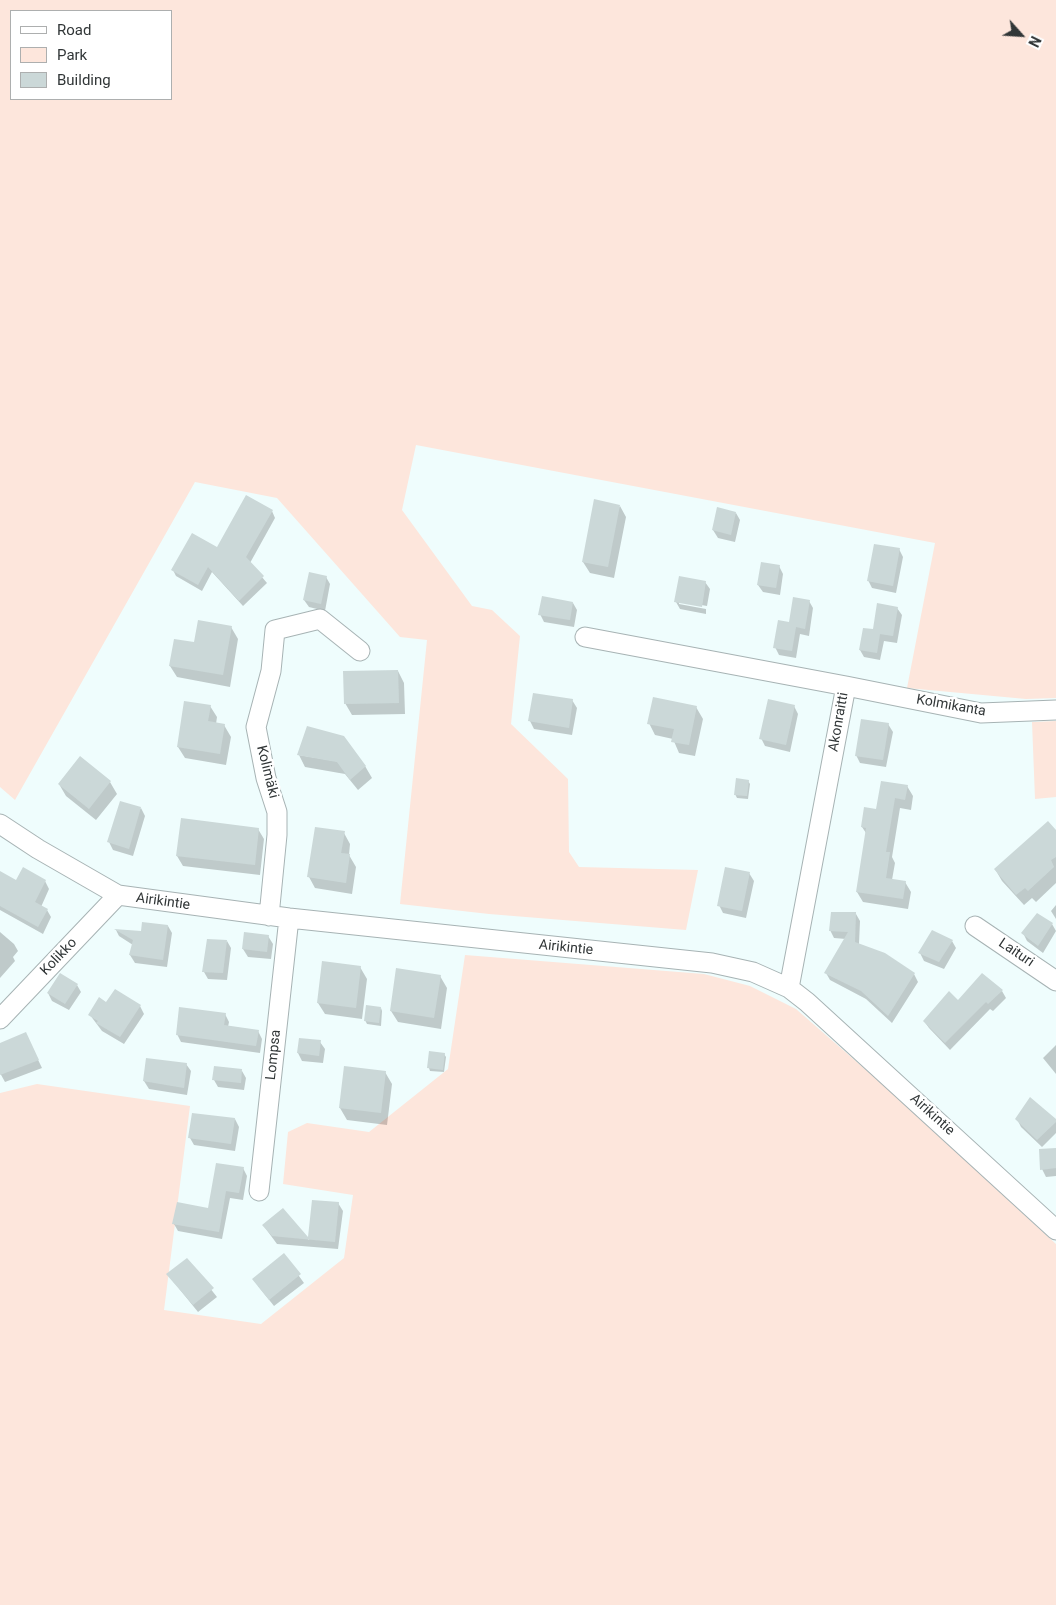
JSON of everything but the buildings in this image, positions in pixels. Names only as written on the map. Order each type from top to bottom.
[{"type":"street","name":"Kolimäki","points":[[269,916],[277,835],[277,812],[266,778],[256,728],[271,670],[275,630],[320,619],[360,651]]},
{"type":"street","name":"Akonraitti","points":[[585,637],[846,686],[789,988]]},
{"type":"street","name":"Kolmikanta","points":[[846,686],[981,713],[1056,710]]},
{"type":"street","name":"Airikintie","points":[[0,824],[118,896],[269,916],[712,963],[753,972],[789,988],[1053,1223]]},
{"type":"street","name":"Kolikko","points":[[0,1019],[118,896]]},
{"type":"street","name":"Lompsa","points":[[259,1191],[289,918]]},
{"type":"street","name":"Laituri","points":[[975,926],[1056,981]]},
{"type":"green space","points":[[0,0],[1056,0],[1056,698],[1026,699],[907,688],[935,543],[416,445],[402,510],[472,606],[492,610],[520,636],[511,724],[568,779],[569,852],[579,867],[698,870],[686,930],[489,914],[400,904],[427,640],[400,637],[277,498],[195,482],[15,800],[0,787]]},
{"type":"green space","points":[[1056,721],[1056,797],[1035,799],[1032,722]]},
{"type":"green space","points":[[465,955],[704,974],[750,986],[796,1009],[881,1083],[1056,1244],[1056,1605],[0,1605],[0,1093],[37,1084],[190,1106],[164,1310],[261,1324],[344,1258],[353,1195],[283,1184],[288,1132],[307,1123],[369,1132],[448,1069]]}]
